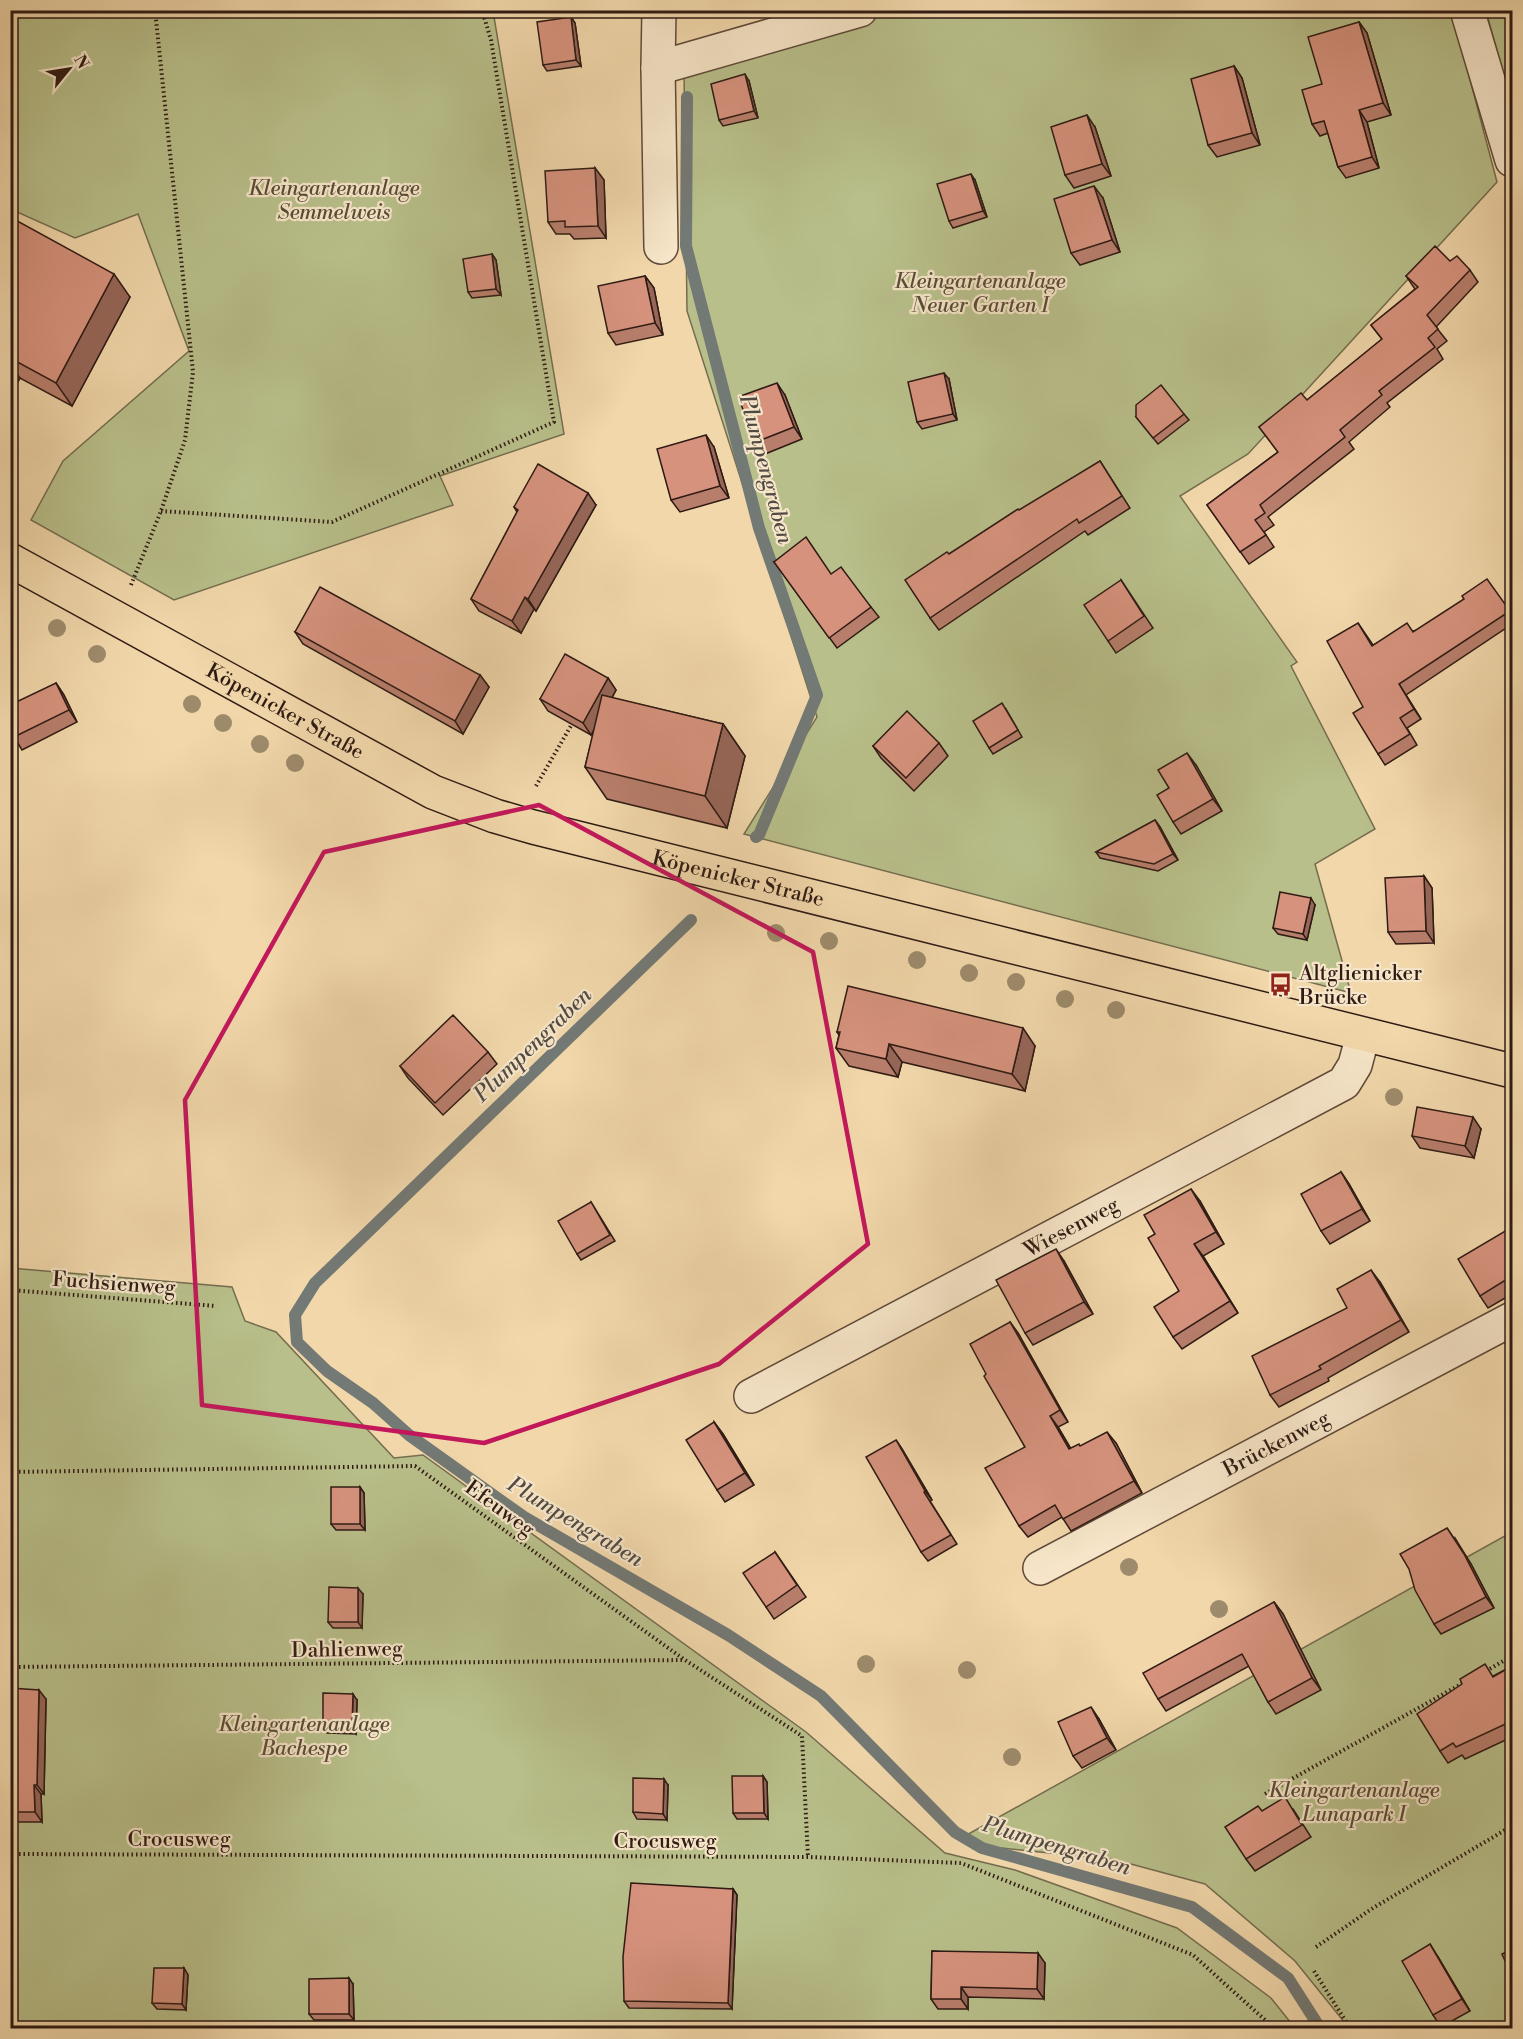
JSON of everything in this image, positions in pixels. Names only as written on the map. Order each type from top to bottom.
[{"type":"main road","name":"Köpenicker Straße","points":[[10,560],[433,792],[495,816],[1512,1071]]},
{"type":"street","points":[[659,10],[661,247]]},
{"type":"street","points":[[658,68],[860,10]]},
{"type":"street","points":[[1467,10],[1512,160]]},
{"type":"street","name":"Wiesenweg","points":[[751,1396],[1344,1083],[1355,1065],[1363,1035]]},
{"type":"street","name":"Brückenweg","points":[[1040,1568],[1512,1319]]},
{"type":"path","points":[[10,12],[19,10]]},
{"type":"path","points":[[115,617],[161,511],[185,440],[193,372],[155,10]]},
{"type":"path","points":[[161,511],[332,522],[554,422],[491,40],[482,10]]},
{"type":"path","points":[[536,786],[572,724]]},
{"type":"path","name":"Fuchsienweg","points":[[10,1290],[216,1306]]},
{"type":"path","name":"Efeuweg","points":[[10,1472],[415,1466],[685,1660],[802,1736],[808,1857]]},
{"type":"path","points":[[1482,1673],[1512,1656]]},
{"type":"path","name":"Dahlienweg","points":[[10,1667],[685,1660]]},
{"type":"path","points":[[1265,1794],[1471,1679]]},
{"type":"path","points":[[1316,1947],[1373,1908],[1512,1826]]},
{"type":"path","name":"Crocusweg","points":[[10,1854],[808,1857],[961,1863],[1193,1955],[1274,2028]]},
{"type":"path","points":[[1314,1971],[1350,2028]]},
{"type":"highlighted area","points":[[539,805],[813,952],[868,1244],[719,1364],[484,1443],[202,1405],[185,1100],[324,852]]},
{"type":"green space","name":"Kleingartenanlage Semmelweis","points":[[11,11],[493,11],[564,434],[440,476],[453,505],[174,600],[31,520],[63,461],[189,351],[138,214],[75,238],[17,212],[11,202]]},
{"type":"green space","name":"Kleingartenanlage Neuer Garten I","points":[[895,11],[1452,11],[1497,182],[1248,454],[1180,496],[1297,662],[1291,666],[1375,829],[1315,864],[1351,993],[744,834],[817,717],[687,311],[684,70]]},
{"type":"green space","points":[[1486,11],[1512,11],[1512,105]]},
{"type":"green space","name":"Kleingartenanlage Bachespe","points":[[10,1268],[232,1287],[245,1321],[276,1332],[394,1458],[423,1455],[806,1732],[945,1853],[1015,1870],[1177,1928],[1271,1998],[1295,2028],[11,2028]]},
{"type":"green space","name":"Kleingartenanlage Lunapark I","points":[[1512,1532],[1512,2028],[1349,2028],[1295,1961],[1205,1884],[1116,1860],[992,1847],[980,1845],[963,1837]]},
{"type":"building","points":[[571,17],[576,60],[543,65],[537,22]]},
{"type":"building","points":[[1359,22],[1383,103],[1359,110],[1372,157],[1338,167],[1324,121],[1312,124],[1302,90],[1322,84],[1308,37]]},
{"type":"building","points":[[1234,66],[1252,133],[1208,145],[1191,79]]},
{"type":"building","points":[[745,74],[754,111],[719,120],[711,84]]},
{"type":"building","points":[[1087,115],[1102,164],[1065,175],[1051,127]]},
{"type":"building","points":[[595,168],[598,226],[565,227],[565,221],[548,222],[545,171]]},
{"type":"building","points":[[971,174],[983,211],[949,221],[937,184]]},
{"type":"building","points":[[1094,186],[1112,240],[1071,253],[1054,199]]},
{"type":"building","points":[[10,217],[114,274],[56,383],[10,358]]},
{"type":"building","points":[[1435,246],[1450,261],[1457,256],[1470,270],[1427,315],[1438,329],[1428,338],[1435,347],[1379,391],[1382,395],[1340,430],[1345,437],[1260,505],[1265,513],[1255,520],[1266,535],[1240,552],[1207,505],[1278,452],[1259,427],[1301,393],[1307,400],[1382,339],[1371,325],[1418,287],[1406,276]]},
{"type":"building","points":[[492,254],[496,289],[468,292],[463,259]]},
{"type":"building","points":[[645,276],[655,323],[608,333],[598,286]]},
{"type":"building","points":[[944,373],[953,414],[917,422],[908,382]]},
{"type":"building","points":[[777,383],[794,427],[756,442],[738,397]]},
{"type":"building","points":[[1161,385],[1184,414],[1153,438],[1136,417],[1136,405]]},
{"type":"building","points":[[706,435],[720,486],[671,500],[657,449]]},
{"type":"building","points":[[1100,461],[1122,496],[1079,523],[1077,519],[930,618],[905,580],[947,552],[949,554],[1018,509]]},
{"type":"building","points":[[538,464],[588,493],[528,599],[525,597],[512,621],[471,599],[518,510],[514,507]]},
{"type":"building","points":[[806,537],[831,574],[841,567],[871,607],[829,638],[774,562]]},
{"type":"building","points":[[1487,579],[1510,611],[1399,684],[1414,709],[1400,718],[1410,734],[1378,754],[1353,713],[1363,707],[1327,641],[1358,623],[1372,646],[1407,623],[1413,632],[1464,599],[1462,596]]},
{"type":"building","points":[[1121,580],[1144,616],[1108,641],[1084,605]]},
{"type":"building","points":[[320,587],[480,675],[455,721],[295,632]]},
{"type":"building","points":[[565,654],[608,678],[583,723],[540,699]]},
{"type":"building","points":[[56,683],[69,710],[14,737],[10,732],[10,705]]},
{"type":"building","points":[[602,695],[723,724],[705,796],[585,767]]},
{"type":"building","points":[[1002,703],[1018,730],[989,748],[973,721]]},
{"type":"building","points":[[907,711],[939,743],[906,778],[873,746]]},
{"type":"building","points":[[1187,753],[1213,799],[1173,822],[1157,795],[1169,788],[1158,770]]},
{"type":"building","points":[[1155,820],[1173,854],[1154,864],[1096,852]]},
{"type":"building","points":[[1424,876],[1426,931],[1388,932],[1385,878]]},
{"type":"building","points":[[1280,892],[1311,898],[1303,934],[1273,928]]},
{"type":"building","points":[[848,986],[1023,1028],[1012,1074],[889,1044],[886,1059],[836,1048],[840,1032],[837,1032]]},
{"type":"building","points":[[453,1015],[488,1052],[435,1103],[400,1066]]},
{"type":"building","points":[[1417,1107],[1473,1117],[1465,1146],[1412,1136]]},
{"type":"building","points":[[1341,1172],[1362,1209],[1321,1231],[1301,1194]]},
{"type":"building","points":[[1191,1189],[1216,1232],[1194,1244],[1230,1301],[1173,1337],[1154,1307],[1179,1291],[1148,1238],[1155,1234],[1144,1215]]},
{"type":"building","points":[[591,1202],[610,1235],[577,1254],[558,1221]]},
{"type":"building","points":[[1512,1227],[1512,1276],[1480,1296],[1458,1259]]},
{"type":"building","points":[[1056,1249],[1084,1302],[1025,1333],[996,1280]]},
{"type":"building","points":[[1371,1270],[1401,1320],[1319,1366],[1321,1369],[1270,1395],[1252,1356],[1347,1308],[1337,1289]]},
{"type":"building","points":[[1010,1322],[1060,1410],[1050,1416],[1069,1449],[1107,1432],[1134,1481],[1063,1519],[1055,1505],[1019,1526],[985,1468],[1025,1447],[984,1376],[986,1374],[970,1344]]},
{"type":"building","points":[[714,1422],[745,1473],[717,1490],[686,1440]]},
{"type":"building","points":[[896,1440],[924,1492],[951,1535],[921,1552],[866,1457]]},
{"type":"building","points":[[331,1487],[360,1487],[360,1524],[331,1524]]},
{"type":"building","points":[[1447,1528],[1464,1554],[1486,1597],[1434,1624],[1415,1590],[1409,1569],[1400,1554]]},
{"type":"building","points":[[775,1552],[797,1585],[766,1607],[743,1573]]},
{"type":"building","points":[[329,1587],[358,1588],[358,1622],[328,1622]]},
{"type":"building","points":[[1274,1602],[1312,1678],[1268,1702],[1242,1654],[1158,1699],[1143,1673]]},
{"type":"building","points":[[1485,1664],[1493,1677],[1512,1666],[1512,1721],[1456,1747],[1453,1743],[1440,1751],[1417,1714],[1462,1684],[1460,1679]]},
{"type":"building","points":[[10,1688],[39,1690],[37,1785],[34,1785],[35,1812],[10,1812]]},
{"type":"building","points":[[323,1693],[353,1694],[352,1728],[323,1727]]},
{"type":"building","points":[[1091,1707],[1107,1738],[1073,1756],[1058,1722]]},
{"type":"building","points":[[732,1776],[763,1776],[764,1813],[733,1813]]},
{"type":"building","points":[[633,1778],[664,1779],[663,1814],[633,1812]]},
{"type":"building","points":[[1285,1797],[1302,1825],[1246,1859],[1225,1827],[1258,1806],[1262,1811]]},
{"type":"building","points":[[631,1883],[733,1889],[728,2003],[624,2001],[623,1957]]},
{"type":"building","points":[[1430,1944],[1462,1999],[1433,2015],[1402,1961]]},
{"type":"building","points":[[1512,1949],[1512,1976],[1502,1954]]},
{"type":"building","points":[[932,1951],[1038,1953],[1037,1989],[961,1987],[961,1999],[931,1999]]},
{"type":"building","points":[[154,1968],[184,1968],[182,2004],[152,2003]]},
{"type":"building","points":[[349,1978],[349,2014],[309,2014],[309,1979]]},
{"type":"waterway","name":"Plumpengraben","points":[[687,97],[686,246],[759,528],[817,695],[759,835],[756,837]]},
{"type":"waterway","name":"Plumpengraben","points":[[691,920],[315,1283],[295,1315],[297,1342],[327,1371],[373,1403],[409,1435],[524,1517],[728,1635],[821,1696],[955,1832],[982,1848],[1192,1907],[1288,1978],[1320,2028]]},
{"type":"place","name":"Altglienicker Brücke","points":[[1281,985]]}]
